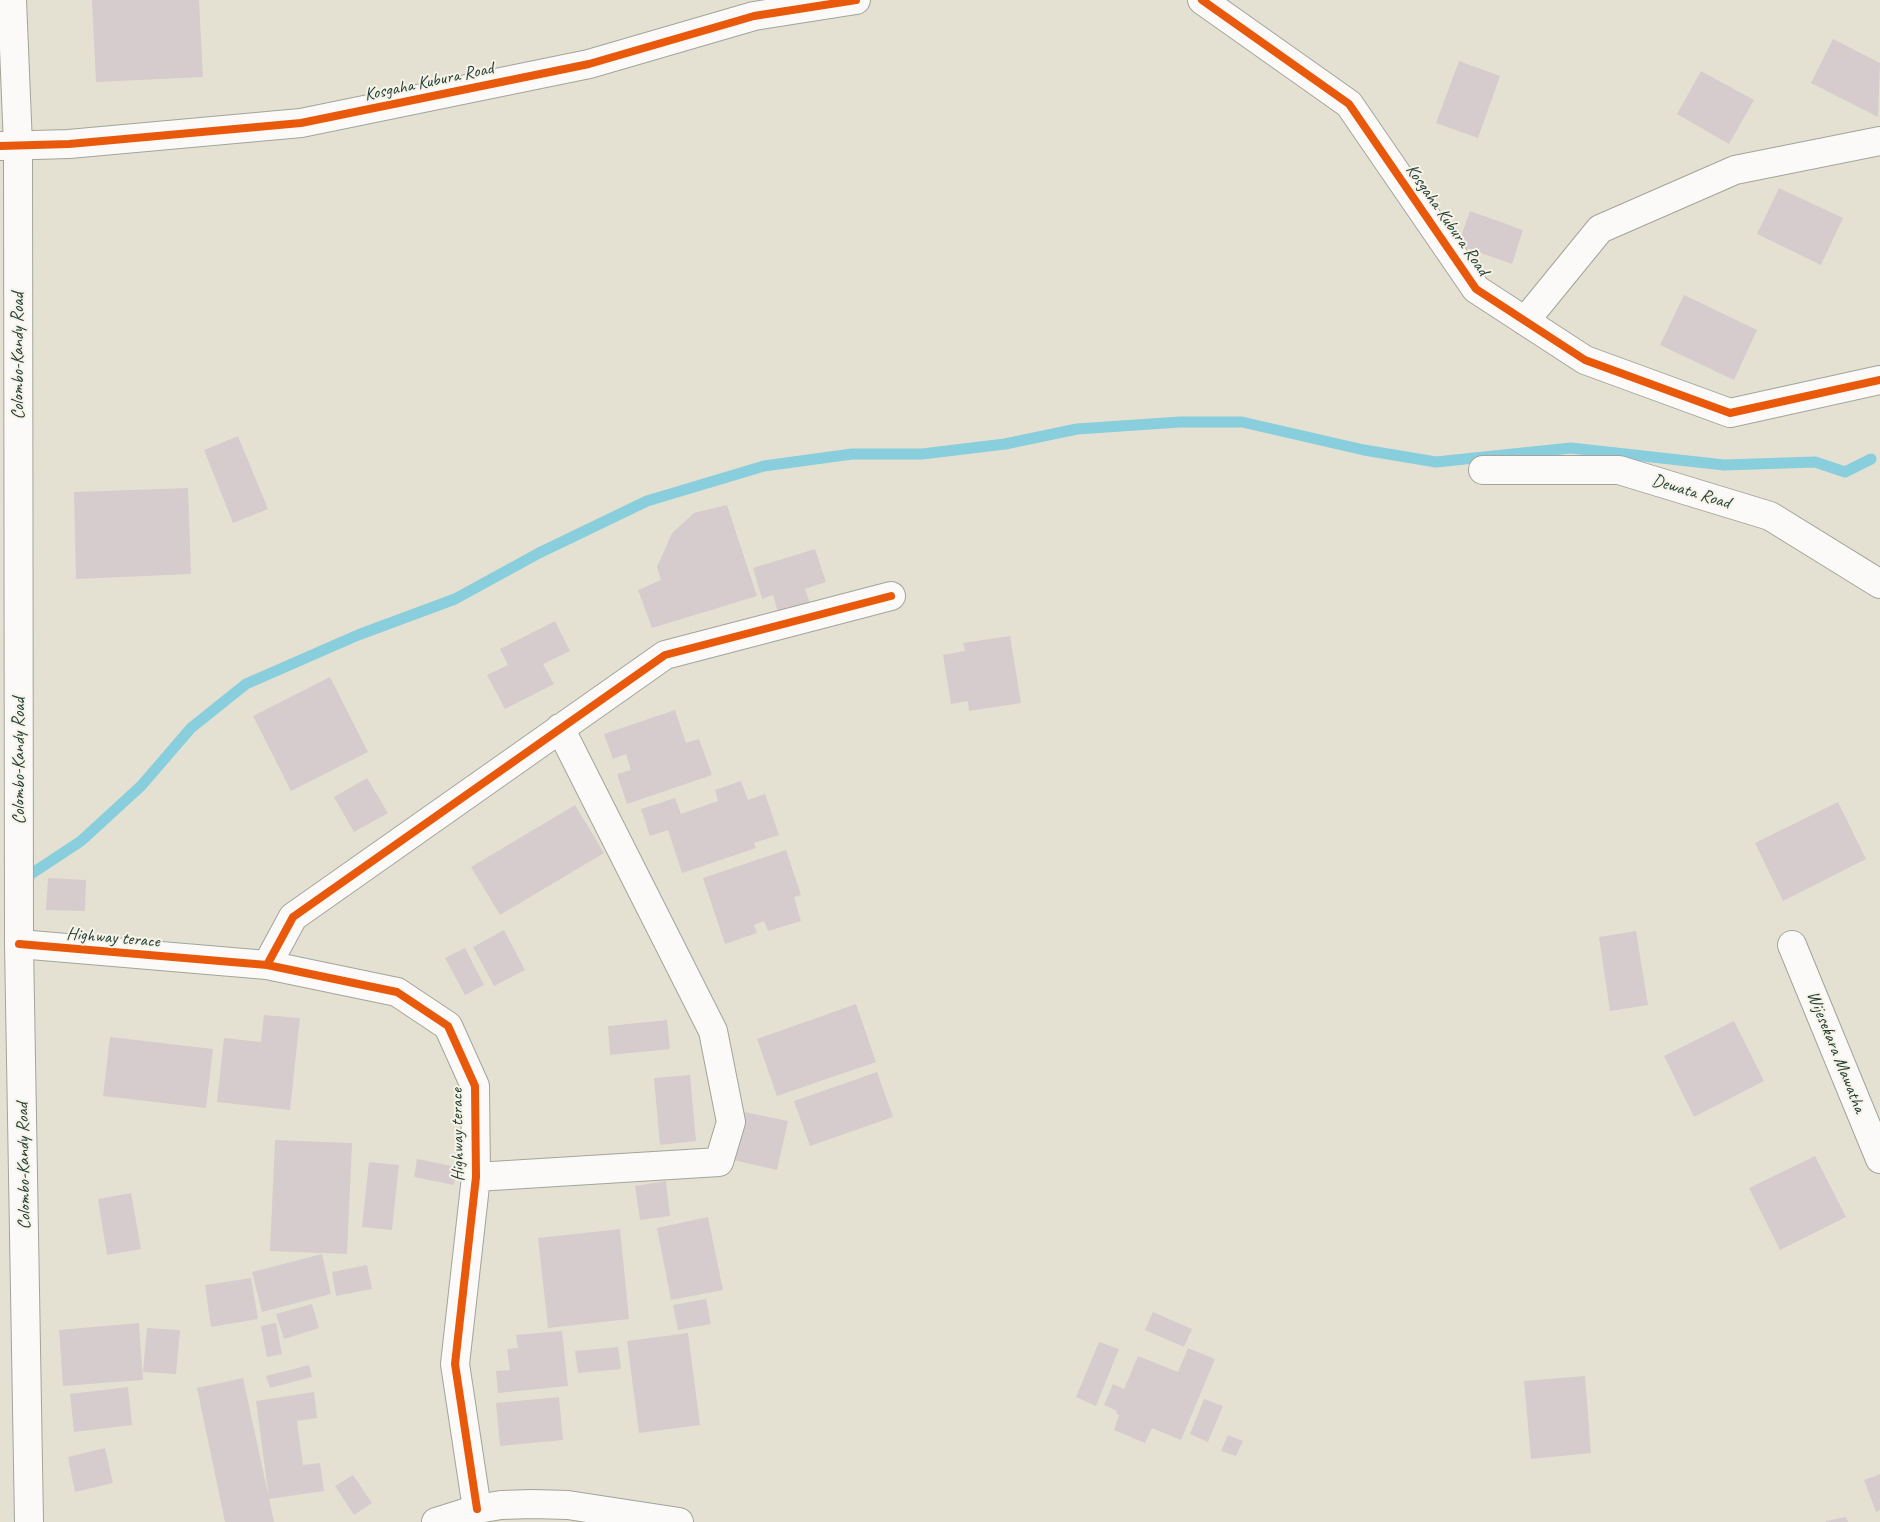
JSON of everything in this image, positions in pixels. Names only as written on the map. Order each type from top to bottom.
[{"type":"main road","name":"Colombo-Kandy Road","points":[[12,0],[9,146],[29,1522]]},
{"type":"main road","name":"Kosgaha Kubura Road","points":[[9,146],[70,144],[301,123],[589,64],[754,16],[856,0]]},
{"type":"main road","name":"Kosgaha Kubura Road","points":[[1202,0],[1349,104],[1476,289],[1585,360],[1730,413],[1880,380]]},
{"type":"main road","points":[[1525,321],[1600,229],[1735,170],[1880,141]]},
{"type":"main road","name":"Dewata Road","points":[[1483,470],[1618,470],[1770,516],[1880,584]]},
{"type":"main road","points":[[267,965],[293,918],[665,654],[891,596]]},
{"type":"main road","points":[[476,1177],[719,1162],[732,1122],[713,1032],[560,728]]},
{"type":"main road","name":"Highway terace","points":[[20,944],[267,965],[397,992],[448,1026],[475,1086],[476,1177],[455,1364],[477,1509]]},
{"type":"main road","name":"Wijesekara Mawatha","points":[[1792,945],[1880,1159]]},
{"type":"main road","points":[[436,1522],[477,1509],[501,1505],[568,1505],[679,1522]]},
{"type":"building","points":[[92,0],[199,0],[203,77],[96,82]]},
{"type":"building","points":[[1833,39],[1880,63],[1878,117],[1811,83]]},
{"type":"building","points":[[1459,61],[1500,76],[1478,138],[1436,123]]},
{"type":"building","points":[[1701,71],[1754,100],[1729,144],[1677,114]]},
{"type":"building","points":[[1779,188],[1843,218],[1821,265],[1757,234]]},
{"type":"building","points":[[1470,211],[1523,230],[1512,264],[1458,245]]},
{"type":"building","points":[[1684,295],[1757,330],[1734,380],[1660,345]]},
{"type":"building","points":[[238,436],[268,509],[233,523],[204,450]]},
{"type":"building","points":[[188,488],[191,574],[76,579],[74,492]]},
{"type":"building","points":[[727,505],[757,596],[652,628],[638,590],[661,580],[657,567],[672,533],[694,513]]},
{"type":"building","points":[[815,549],[826,582],[805,589],[811,606],[779,616],[773,595],[762,599],[753,568]]},
{"type":"building","points":[[555,621],[570,651],[543,664],[554,684],[505,709],[487,675],[508,665],[500,649]]},
{"type":"building","points":[[1010,636],[1021,703],[969,711],[968,701],[951,704],[943,655],[965,651],[963,643]]},
{"type":"building","points":[[330,677],[368,752],[291,791],[253,716]]},
{"type":"building","points":[[675,710],[686,743],[699,739],[712,775],[627,804],[617,774],[631,770],[626,754],[613,759],[604,734]]},
{"type":"building","points":[[367,778],[388,813],[354,832],[334,797]]},
{"type":"building","points":[[741,781],[748,800],[765,794],[779,835],[754,843],[756,848],[682,873],[668,830],[650,836],[641,809],[675,798],[681,814],[718,801],[715,790]]},
{"type":"building","points":[[1838,802],[1866,859],[1783,901],[1755,843]]},
{"type":"building","points":[[575,805],[604,853],[500,915],[471,867]]},
{"type":"building","points":[[786,850],[801,895],[794,897],[801,921],[768,931],[764,921],[754,925],[757,933],[725,944],[703,878]]},
{"type":"building","points":[[48,878],[86,880],[85,911],[46,910]]},
{"type":"building","points":[[504,930],[525,970],[494,986],[473,947]]},
{"type":"building","points":[[1636,931],[1648,1005],[1610,1011],[1599,937]]},
{"type":"building","points":[[465,948],[484,985],[465,995],[445,958]]},
{"type":"building","points":[[856,1004],[876,1062],[777,1096],[757,1039]]},
{"type":"building","points":[[264,1015],[300,1018],[290,1110],[217,1102],[224,1038],[261,1042]]},
{"type":"building","points":[[667,1020],[670,1049],[610,1055],[608,1026]]},
{"type":"building","points":[[1734,1021],[1764,1081],[1694,1117],[1664,1056]]},
{"type":"building","points":[[110,1037],[213,1049],[206,1108],[103,1096]]},
{"type":"building","points":[[877,1072],[893,1117],[810,1146],[794,1101]]},
{"type":"building","points":[[690,1075],[696,1141],[660,1145],[654,1078]]},
{"type":"building","points":[[744,1112],[788,1121],[777,1170],[733,1160]]},
{"type":"building","points":[[275,1140],[352,1143],[347,1254],[270,1251]]},
{"type":"building","points":[[1815,1156],[1846,1217],[1780,1250],[1749,1188]]},
{"type":"building","points":[[417,1159],[457,1167],[454,1185],[414,1177]]},
{"type":"building","points":[[369,1162],[399,1165],[392,1230],[362,1227]]},
{"type":"building","points":[[666,1181],[670,1216],[640,1220],[635,1186]]},
{"type":"building","points":[[131,1193],[141,1249],[107,1255],[98,1199]]},
{"type":"building","points":[[708,1217],[723,1290],[671,1300],[657,1228]]},
{"type":"building","points":[[620,1229],[629,1319],[548,1328],[538,1238]]},
{"type":"building","points":[[322,1254],[331,1294],[262,1312],[252,1272]]},
{"type":"building","points":[[367,1265],[372,1289],[336,1296],[332,1272]]},
{"type":"building","points":[[251,1278],[258,1319],[211,1327],[205,1285]]},
{"type":"building","points":[[706,1299],[711,1324],[678,1330],[673,1305]]},
{"type":"building","points":[[312,1304],[319,1328],[284,1339],[276,1314]]},
{"type":"building","points":[[1153,1312],[1192,1329],[1184,1347],[1145,1330]]},
{"type":"building","points":[[139,1323],[143,1380],[63,1386],[59,1330]]},
{"type":"building","points":[[276,1323],[282,1354],[267,1357],[261,1326]]},
{"type":"building","points":[[147,1328],[180,1330],[176,1374],[143,1372]]},
{"type":"building","points":[[562,1331],[568,1386],[498,1393],[496,1371],[510,1370],[507,1349],[518,1348],[516,1335]]},
{"type":"building","points":[[688,1333],[700,1425],[639,1433],[627,1341]]},
{"type":"building","points":[[1099,1342],[1119,1349],[1096,1406],[1076,1397]]},
{"type":"building","points":[[618,1347],[621,1369],[578,1373],[575,1351]]},
{"type":"building","points":[[1188,1348],[1215,1359],[1181,1440],[1152,1428],[1145,1443],[1114,1430],[1119,1415],[1116,1414],[1117,1411],[1104,1405],[1113,1384],[1124,1389],[1138,1356],[1178,1372]]},
{"type":"building","points":[[309,1365],[312,1377],[270,1388],[266,1376]]},
{"type":"building","points":[[1585,1376],[1591,1453],[1531,1459],[1524,1381]]},
{"type":"building","points":[[243,1378],[274,1522],[225,1522],[197,1388]]},
{"type":"building","points":[[128,1387],[132,1425],[74,1432],[70,1394]]},
{"type":"building","points":[[314,1392],[317,1418],[297,1421],[303,1465],[320,1463],[324,1491],[269,1499],[256,1401]]},
{"type":"building","points":[[559,1397],[563,1440],[500,1446],[496,1403]]},
{"type":"building","points":[[1204,1399],[1223,1406],[1208,1442],[1190,1434]]},
{"type":"building","points":[[1228,1435],[1243,1441],[1236,1456],[1221,1451]]},
{"type":"building","points":[[105,1448],[113,1483],[75,1492],[68,1457]]},
{"type":"building","points":[[1880,1474],[1880,1510],[1876,1512],[1864,1480]]},
{"type":"building","points":[[353,1475],[372,1503],[354,1515],[335,1486]]},
{"type":"building","points":[[1846,1517],[1848,1522],[1826,1522],[1826,1521]]},
{"type":"waterway","points":[[31,874],[81,841],[141,786],[191,728],[246,684],[358,635],[455,599],[539,553],[647,501],[764,466],[852,454],[922,454],[1005,444],[1077,429],[1180,422],[1242,422],[1364,450],[1436,462],[1571,448],[1724,465],[1815,462],[1845,472],[1871,459]]},
{"type":"cycle path","points":[[0,146],[69,144],[301,123],[589,64],[754,16],[856,0]]},
{"type":"cycle path","points":[[1202,0],[1349,104],[1476,289],[1585,360],[1730,413],[1880,380]]},
{"type":"cycle path","points":[[267,965],[293,917],[665,655],[891,596]]},
{"type":"cycle path","points":[[19,944],[267,965],[397,992],[448,1026],[475,1086],[476,1177],[455,1364],[477,1509]]}]
